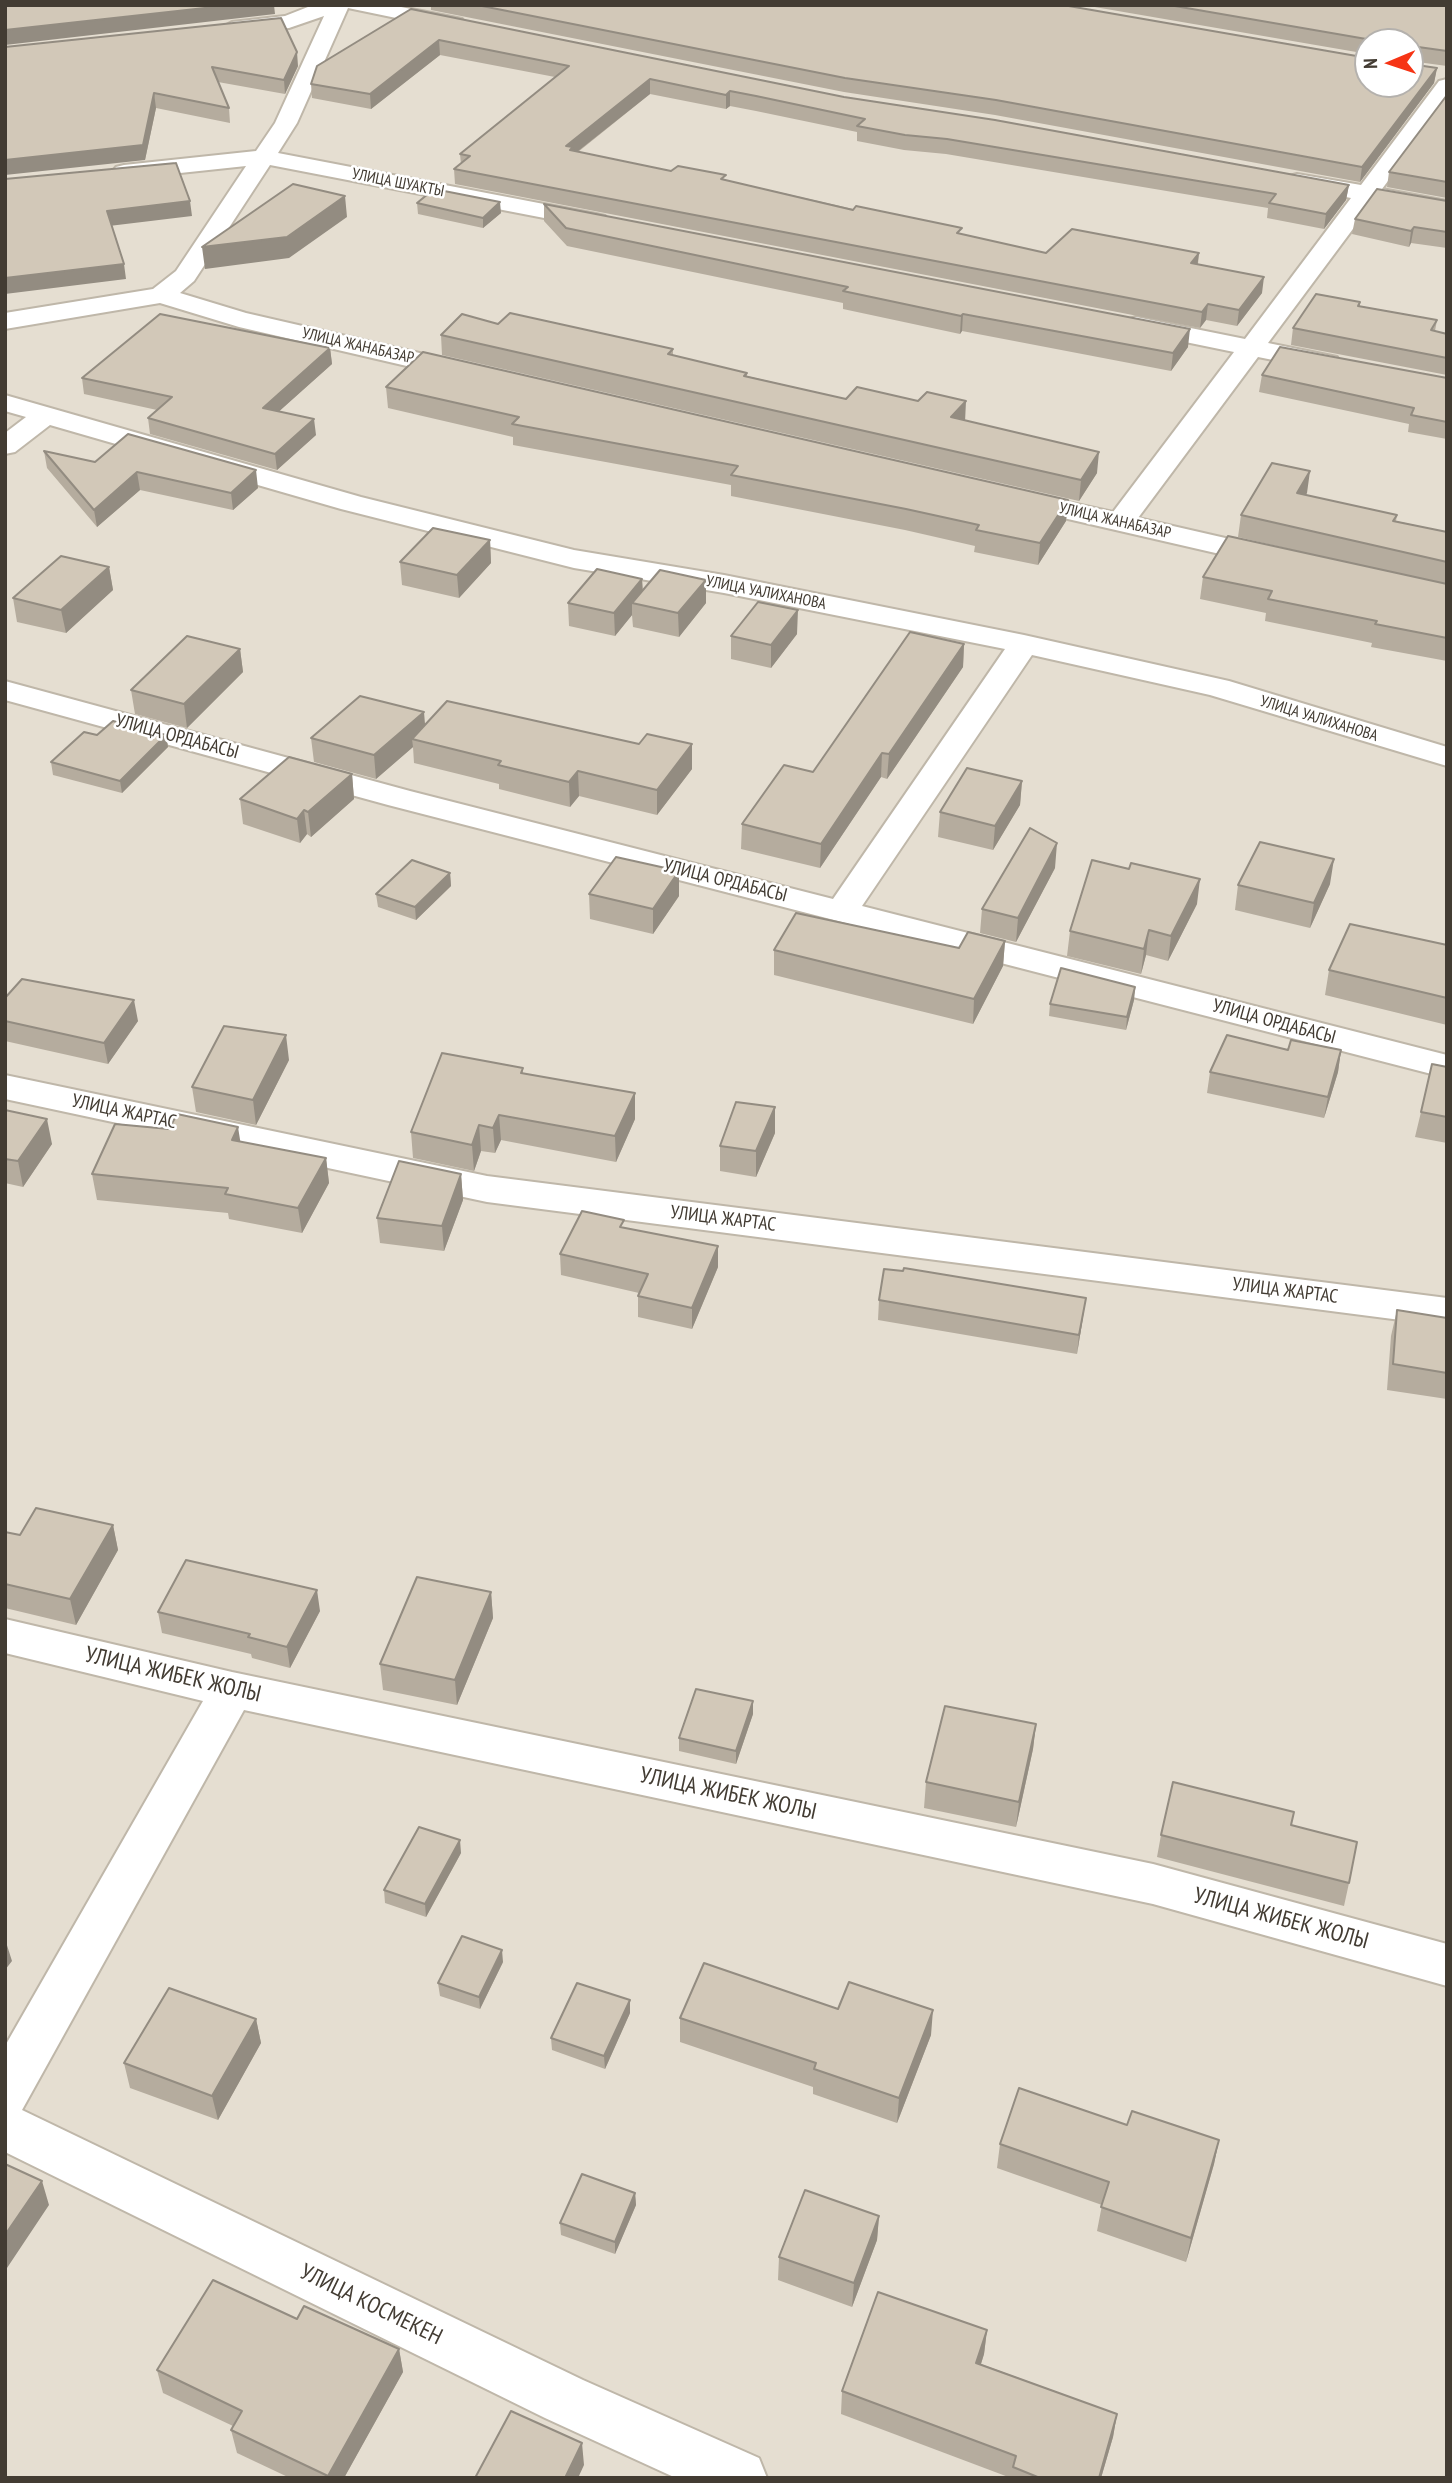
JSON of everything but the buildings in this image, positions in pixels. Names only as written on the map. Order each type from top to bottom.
[{"type":"street","points":[[208,31],[289,22],[332,5]]},
{"type":"street","points":[[160,295],[185,276],[286,123],[339,5]]},
{"type":"street","points":[[357,5],[479,29]]},
{"type":"street","points":[[1120,523],[1367,193],[1443,79]]},
{"type":"street","name":"УЛИЦА ШУАКТЫ","points":[[100,174],[264,157],[620,226]]},
{"type":"street","points":[[1270,176],[1447,208]]},
{"type":"street","name":"УЛИЦА ЖАНАБАЗАР","points":[[5,321],[160,295],[239,319],[497,379]]},
{"type":"street","points":[[1115,321],[1356,368]]},
{"type":"street","name":"УЛИЦА УАЛИХАНОВА","points":[[5,402],[351,503],[574,559],[724,584],[1024,644],[1218,688],[1447,757]]},
{"type":"street","points":[[5,446],[47,414]]},
{"type":"street","name":"УЛИЦА ЖАНАБАЗАР","points":[[998,494],[1297,563]]},
{"type":"street","points":[[842,910],[1024,644]]},
{"type":"street","name":"УЛИЦА ОРДАБАСЫ","points":[[5,690],[399,798],[1447,1067]]},
{"type":"street","name":"УЛИЦА ЖАРТАС","points":[[5,1087],[487,1189],[1447,1312]]},
{"type":"street","name":"УЛИЦА ЖИБЕК ЖОЛЫ","points":[[5,1636],[232,1689],[1153,1884],[1447,1965]]},
{"type":"street","points":[[5,2094],[232,1689]]},
{"type":"street","name":"УЛИЦА КОСМЕКЕН","points":[[5,2127],[564,2399],[739,2478]]},
{"type":"shaded area","points":[[5,5],[1447,5],[1447,2478],[5,2478]]}]
